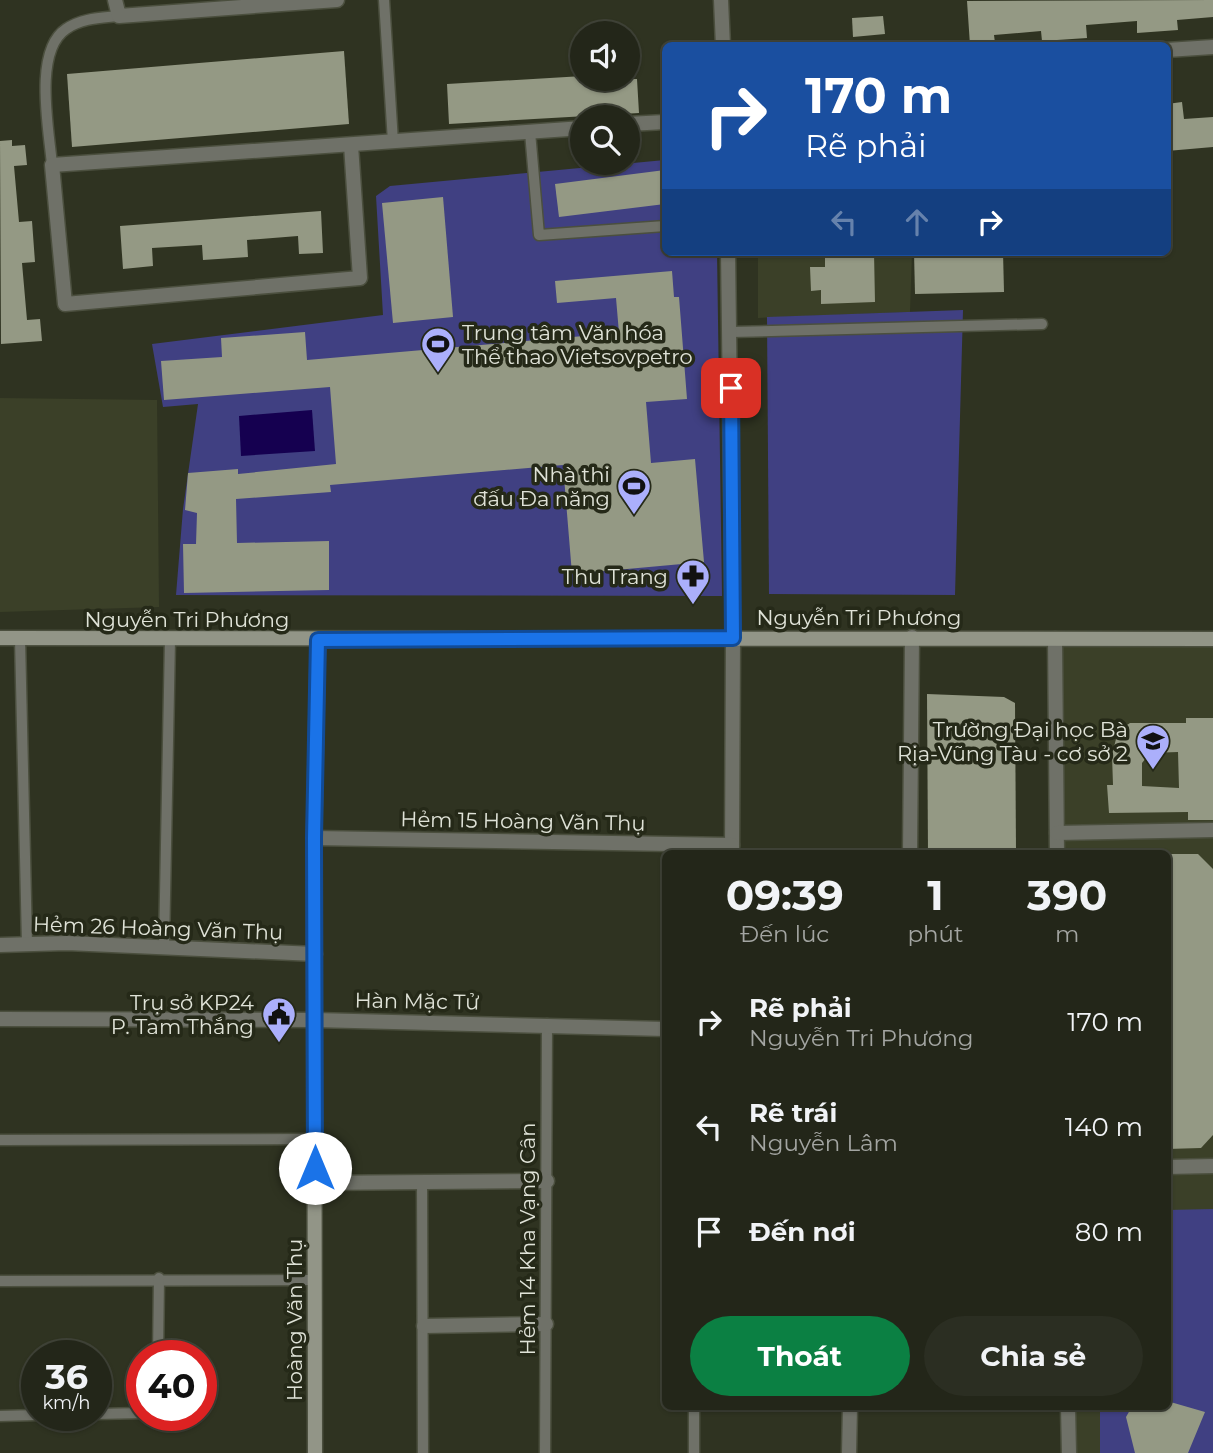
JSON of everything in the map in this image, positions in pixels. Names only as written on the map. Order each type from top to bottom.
[{"type":"street","points":[[115,0],[119,16],[337,0]]},
{"type":"street","points":[[721,0],[723,42]]},
{"type":"street","points":[[1171,50],[1213,47]]},
{"type":"street","points":[[640,123],[662,122]]},
{"type":"street","points":[[351,145],[360,278],[65,304],[52,165],[570,129]]},
{"type":"street","points":[[728,256],[733,638],[732,849]]},
{"type":"street","name":"Nguyễn Tri Phương","points":[[0,638],[1213,639]]},
{"type":"street","points":[[910,850],[912,638]]},
{"type":"street","points":[[1055,639],[1057,850]]},
{"type":"street","name":"Hoàng Văn Thụ","points":[[315,1453],[314,838],[318,640]]},
{"type":"street","points":[[1057,833],[1213,830]]},
{"type":"street","name":"Hẻm 15 Hoàng Văn Thụ","points":[[314,838],[732,849]]},
{"type":"street","name":"Hẻm 26 Hoàng Văn Thụ","points":[[0,945],[164,947],[315,954]]},
{"type":"street","name":"Hàn Mặc Tử","points":[[0,1019],[315,1020],[662,1029]]},
{"type":"street","points":[[1171,1167],[1213,1166]]},
{"type":"street","points":[[315,1183],[547,1181]]},
{"type":"street","points":[[424,1326],[546,1324]]},
{"type":"street","points":[[849,1453],[850,1410]]},
{"type":"street","points":[[1068,1410],[1069,1453]]},
{"type":"lane","points":[[384,0],[393,142]]},
{"type":"lane","points":[[52,165],[46,69],[51,50],[64,30],[85,20],[119,16]]},
{"type":"lane","points":[[530,132],[539,235],[662,226]]},
{"type":"lane","points":[[731,332],[1042,324]]},
{"type":"lane","points":[[20,639],[27,944]]},
{"type":"lane","points":[[164,947],[170,639]]},
{"type":"lane","name":"Hẻm 14 Kha Vạng Cân","points":[[545,1453],[547,1024]]},
{"type":"lane","points":[[0,1140],[315,1139]]},
{"type":"lane","points":[[422,1182],[423,1453]]},
{"type":"lane","points":[[158,1340],[159,1278]]},
{"type":"lane","points":[[0,1280],[315,1280]]},
{"type":"lane","points":[[694,1410],[694,1453]]},
{"type":"lane","points":[[0,1416],[21,1415]]},
{"type":"shaded area","name":"Trung tâm Văn hóa Thể thao Vietsovpetro","points":[[662,160],[662,256],[717,256],[722,596],[176,595],[183,509],[198,404],[163,407],[152,344],[383,315],[376,196],[390,186],[570,169],[570,175],[640,175],[640,162]]},
{"type":"shaded area","points":[[758,256],[912,256],[910,312],[758,318]]},
{"type":"shaded area","points":[[963,310],[955,595],[769,594],[767,317]]},
{"type":"shaded area","points":[[0,398],[157,400],[159,607],[0,612]]},
{"type":"shaded area","points":[[312,410],[315,451],[241,456],[239,416]]},
{"type":"shaded area","points":[[1055,639],[1213,639],[1213,1453],[1066,1453],[1066,1410],[1171,1410],[1171,850],[1057,850]]},
{"type":"shaded area","points":[[1213,1209],[1213,1453],[1100,1453],[1100,1410],[1171,1410],[1171,1210]]},
{"type":"building","points":[[1213,0],[1213,17],[1177,20],[1178,30],[1137,33],[1137,21],[1086,25],[1087,38],[1042,41],[1041,31],[994,35],[995,42],[970,42],[967,1]]},
{"type":"building","points":[[883,16],[885,34],[853,37],[852,18]]},
{"type":"building","points":[[344,51],[349,124],[72,147],[67,74]]},
{"type":"building","points":[[570,77],[570,91],[638,91],[639,105],[570,105],[570,117],[449,124],[447,84]]},
{"type":"building","points":[[1182,102],[1184,119],[1213,117],[1213,147],[1171,151],[1171,103]]},
{"type":"building","points":[[12,140],[12,146],[25,145],[27,165],[14,166],[19,222],[32,221],[35,262],[22,263],[27,320],[40,319],[42,341],[1,344],[0,141]]},
{"type":"building","points":[[662,170],[662,204],[559,217],[555,184]]},
{"type":"building","points":[[443,197],[453,317],[393,323],[382,203]]},
{"type":"building","points":[[321,211],[323,253],[299,254],[298,236],[247,240],[248,257],[203,260],[202,245],[152,248],[153,266],[123,269],[120,226]]},
{"type":"building","points":[[825,256],[874,256],[875,302],[821,304],[821,290],[811,291],[810,267],[825,267]]},
{"type":"building","points":[[914,256],[1003,256],[1004,292],[915,294]]},
{"type":"building","points":[[672,271],[674,297],[679,297],[687,399],[646,402],[651,463],[695,459],[704,562],[572,574],[563,465],[330,485],[331,492],[236,499],[237,543],[329,541],[329,590],[184,593],[183,544],[196,544],[197,513],[185,510],[188,473],[238,469],[238,474],[336,464],[330,387],[164,400],[161,361],[222,357],[221,338],[305,332],[307,360],[619,333],[616,298],[557,303],[555,281]]},
{"type":"building","points":[[927,694],[1004,697],[1015,703],[1016,850],[928,850]]},
{"type":"building","points":[[1186,718],[1213,718],[1213,820],[1188,820],[1188,812],[1109,813],[1107,785],[1113,785],[1112,755],[1118,731],[1130,723],[1186,723]],"holes":[[[1178,752],[1179,788],[1142,786],[1142,763],[1150,753]]]},
{"type":"building","points":[[1171,854],[1198,854],[1213,869],[1213,1135],[1201,1148],[1171,1149]]},
{"type":"building","points":[[1171,1402],[1205,1412],[1188,1453],[1135,1453],[1126,1417],[1130,1410],[1171,1410]]},
{"type":"place","name":"Trung tâm Văn hóa Thể thao Vietsovpetro","points":[[438,374]]},
{"type":"place","name":"Nhà thi đấu Đa năng","points":[[634,516]]},
{"type":"place","name":"Thu Trang","points":[[693,606]]},
{"type":"place","name":"Trường Đại học Bà Rịa-Vũng Tàu - cơ sở 2","points":[[1153,771]]},
{"type":"place","name":"Trụ sở KP24 P. Tam Thắng","points":[[279,1044]]},
{"type":"route","points":[[315,1168],[314,838],[318,640],[733,638],[731,388]]}]
